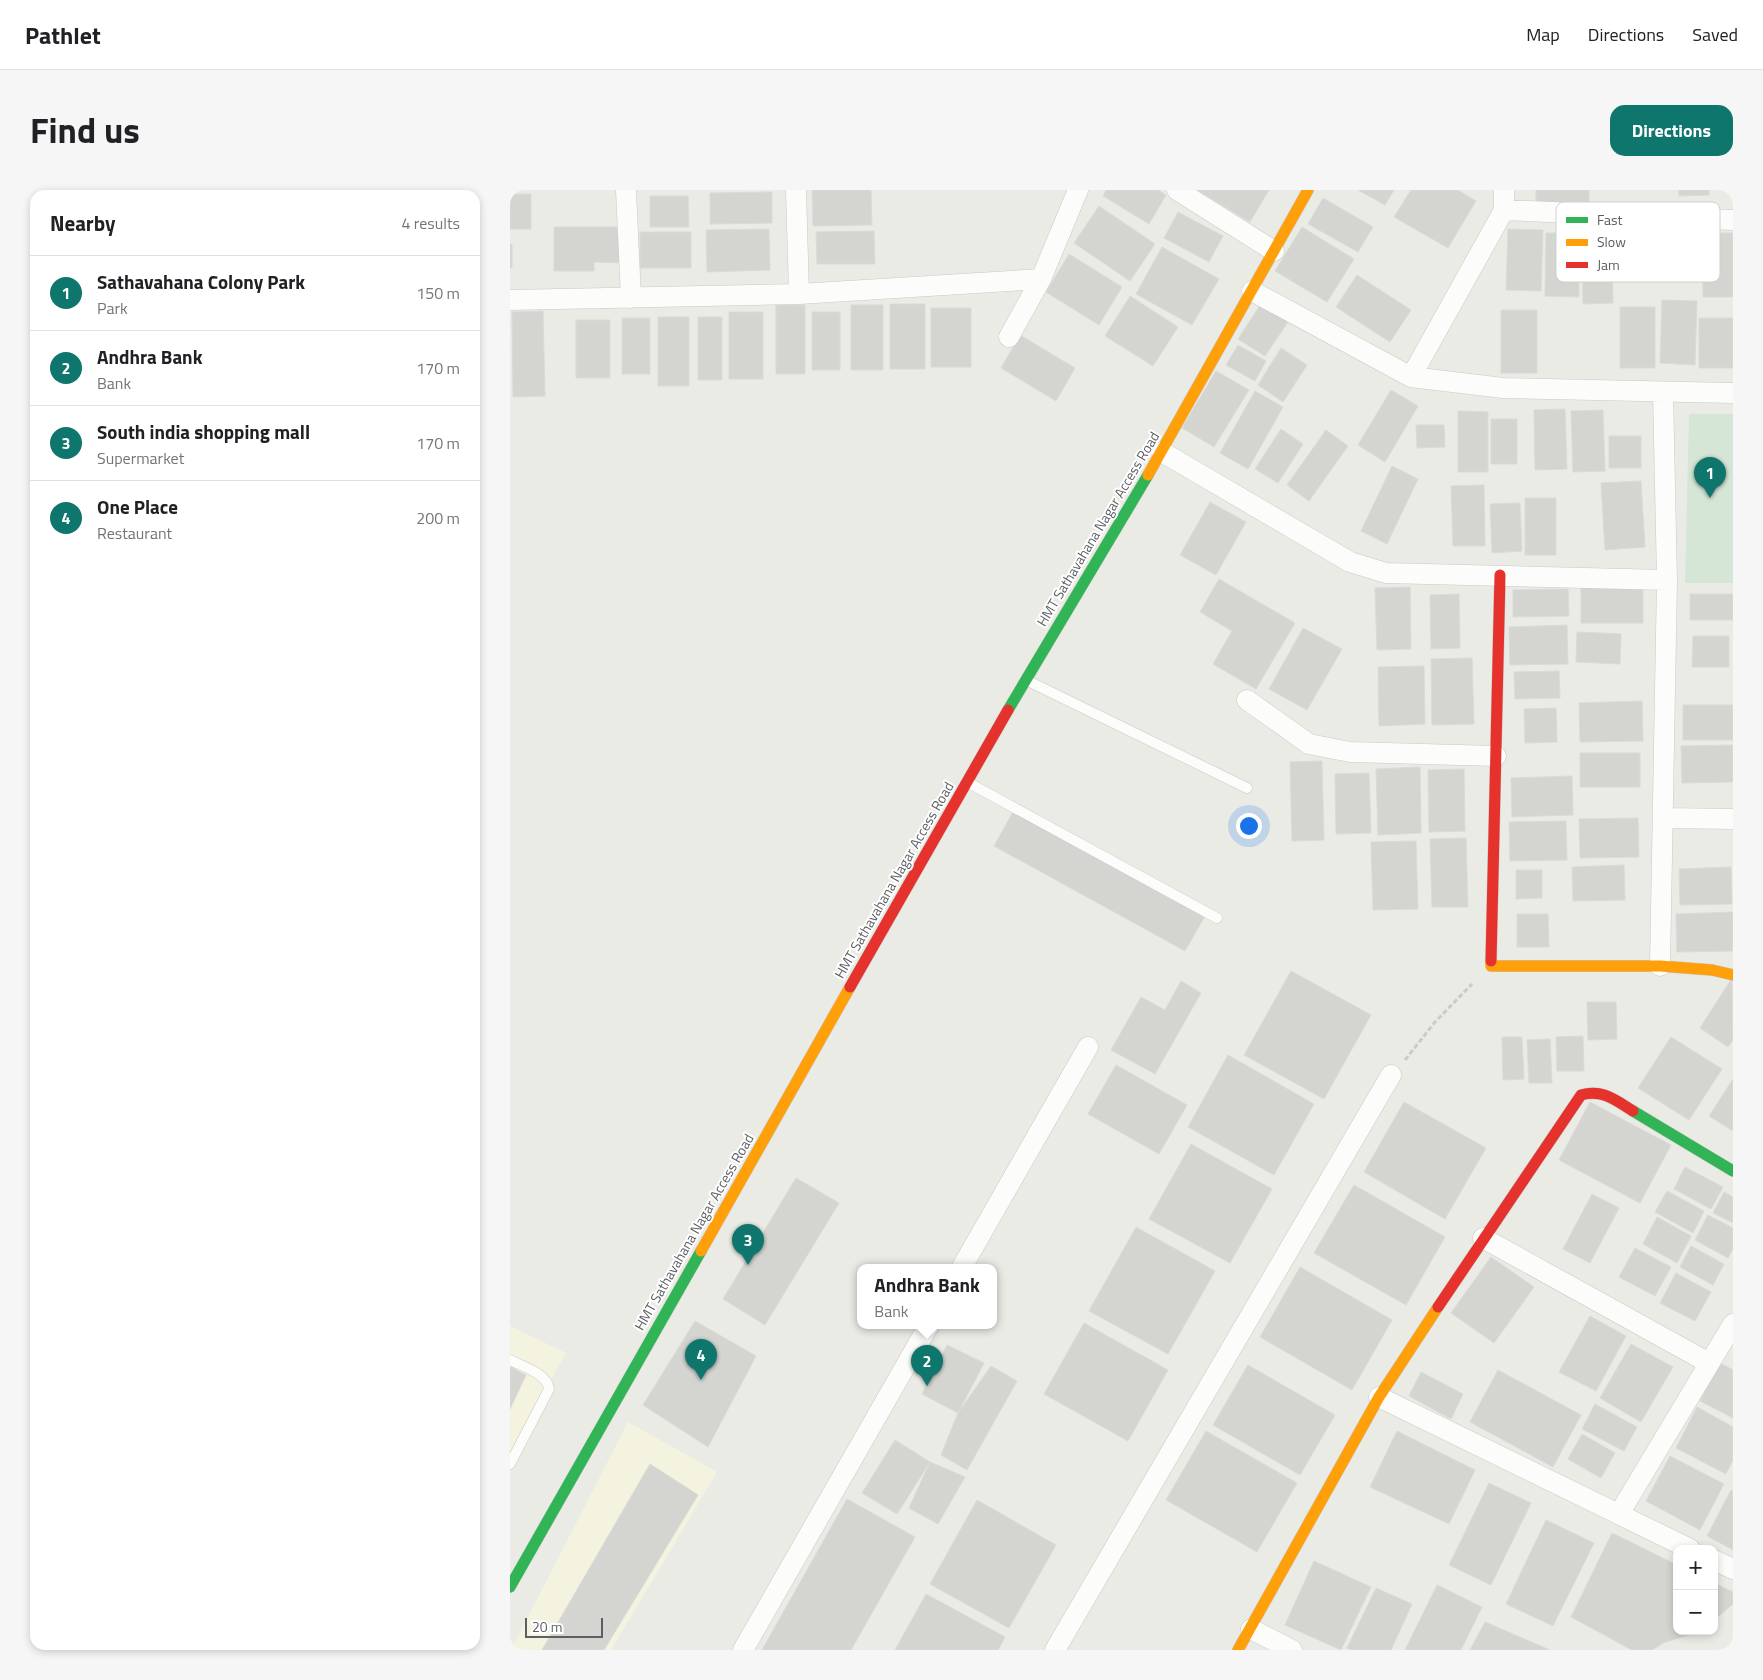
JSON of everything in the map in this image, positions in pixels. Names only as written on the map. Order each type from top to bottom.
[{"type":"street","points":[[626,190],[631,298]]},
{"type":"street","points":[[796,190],[799,294]]},
{"type":"street","points":[[1009,337],[1041,279],[1078,190]]},
{"type":"street","points":[[1177,190],[1274,252]]},
{"type":"street","name":"HMT Sathavahana Nagar Access Road","points":[[510,1587],[967,782],[1162,452],[1308,190]]},
{"type":"street","points":[[1411,377],[1504,200],[1556,205]]},
{"type":"street","points":[[1720,219],[1733,220]]},
{"type":"street","points":[[510,300],[799,294],[1041,279]]},
{"type":"street","points":[[1252,291],[1411,377],[1504,388],[1733,393]]},
{"type":"street","points":[[1660,966],[1667,580],[1663,392]]},
{"type":"street","points":[[1162,452],[1350,562],[1386,573],[1667,580]]},
{"type":"street","points":[[1500,575],[1491,966],[1660,966],[1712,970],[1733,975]]},
{"type":"street","points":[[1247,700],[1309,744],[1350,752],[1496,756]]},
{"type":"street","points":[[1663,818],[1733,819]]},
{"type":"street","points":[[964,1264],[1088,1047]]},
{"type":"street","points":[[1055,1650],[1391,1075]]},
{"type":"street","points":[[1238,1650],[1379,1398],[1483,1238],[1582,1095],[1594,1092],[1608,1096],[1733,1171]]},
{"type":"street","points":[[1483,1238],[1709,1364]]},
{"type":"street","points":[[1619,1514],[1733,1324]]},
{"type":"street","points":[[743,1650],[927,1329]]},
{"type":"street","points":[[1379,1398],[1682,1545]]},
{"type":"street","points":[[1718,1562],[1733,1569]]},
{"type":"street","points":[[1251,1629],[1292,1650]]},
{"type":"lane","points":[[1026,680],[1247,788]]},
{"type":"lane","points":[[967,782],[1217,918]]},
{"type":"lane","points":[[510,1360],[542,1376],[549,1383],[550,1389],[510,1464]]},
{"type":"path","points":[[1391,1075],[1416,1050],[1461,993],[1491,966]]},
{"type":"shaded area","points":[[1689,414],[1733,414],[1733,583],[1685,583]]},
{"type":"shaded area","points":[[510,1326],[566,1353],[510,1453]]},
{"type":"shaded area","points":[[628,1422],[717,1472],[611,1650],[511,1650]]},
{"type":"building","points":[[812,190],[871,190],[872,225],[813,226]]},
{"type":"building","points":[[1106,190],[1158,190],[1166,195],[1149,224],[1103,196]]},
{"type":"building","points":[[1197,190],[1269,190],[1250,222]]},
{"type":"building","points":[[1358,190],[1394,190],[1385,205]]},
{"type":"building","points":[[1411,190],[1458,190],[1476,201],[1448,248],[1394,217]]},
{"type":"building","points":[[1536,190],[1589,190],[1589,202],[1536,202]]},
{"type":"building","points":[[1679,190],[1709,190],[1709,195],[1679,196]]},
{"type":"building","points":[[772,192],[772,223],[710,224],[710,193]]},
{"type":"building","points":[[510,194],[531,194],[531,229],[510,229]]},
{"type":"building","points":[[650,196],[688,196],[689,227],[650,227]]},
{"type":"building","points":[[1323,198],[1373,227],[1358,252],[1308,224]]},
{"type":"building","points":[[1099,206],[1155,244],[1130,281],[1074,243]]},
{"type":"building","points":[[1178,212],[1223,236],[1209,262],[1164,238]]},
{"type":"building","points":[[554,227],[617,227],[623,263],[594,262],[594,271],[554,271]]},
{"type":"building","points":[[1302,227],[1354,259],[1327,302],[1275,271]]},
{"type":"building","points":[[769,229],[770,270],[707,272],[706,230]]},
{"type":"building","points":[[1508,229],[1543,230],[1541,291],[1506,290]]},
{"type":"building","points":[[874,231],[875,264],[817,264],[816,232]]},
{"type":"building","points":[[640,232],[691,232],[691,268],[640,268]]},
{"type":"building","points":[[1546,233],[1556,233],[1556,282],[1579,282],[1579,297],[1545,296]]},
{"type":"building","points":[[1720,233],[1733,233],[1733,297],[1703,297],[1703,282],[1720,282]]},
{"type":"building","points":[[510,244],[512,244],[512,268],[510,268]]},
{"type":"building","points":[[1162,247],[1219,279],[1192,325],[1136,294]]},
{"type":"building","points":[[1069,254],[1122,287],[1099,325],[1046,292]]},
{"type":"building","points":[[1357,275],[1411,310],[1390,342],[1336,307]]},
{"type":"building","points":[[1583,282],[1613,282],[1613,303],[1583,304]]},
{"type":"building","points":[[1130,296],[1178,327],[1153,366],[1105,336]]},
{"type":"building","points":[[1662,300],[1697,301],[1695,365],[1660,363]]},
{"type":"building","points":[[890,304],[925,304],[925,369],[890,369]]},
{"type":"building","points":[[1261,304],[1288,322],[1265,356],[1238,339]]},
{"type":"building","points":[[776,305],[805,305],[805,374],[776,374]]},
{"type":"building","points":[[851,305],[883,305],[883,370],[851,370]]},
{"type":"building","points":[[1620,307],[1655,307],[1655,368],[1620,368]]},
{"type":"building","points":[[931,308],[971,308],[971,367],[931,367]]},
{"type":"building","points":[[1501,310],[1537,310],[1537,373],[1501,373]]},
{"type":"building","points":[[543,311],[545,396],[513,397],[512,312]]},
{"type":"building","points":[[729,312],[763,312],[763,379],[729,379]]},
{"type":"building","points":[[812,312],[840,312],[840,370],[812,370]]},
{"type":"building","points":[[658,317],[689,317],[689,386],[658,386]]},
{"type":"building","points":[[698,317],[722,317],[722,380],[698,380]]},
{"type":"building","points":[[622,318],[650,318],[650,374],[622,374]]},
{"type":"building","points":[[1699,318],[1733,318],[1733,368],[1699,368]]},
{"type":"building","points":[[576,320],[610,320],[610,378],[576,378]]},
{"type":"building","points":[[1020,335],[1075,368],[1056,401],[1001,368]]},
{"type":"building","points":[[1238,345],[1266,361],[1255,381],[1226,365]]},
{"type":"building","points":[[1281,348],[1307,365],[1283,402],[1258,385]]},
{"type":"building","points":[[1216,371],[1249,390],[1214,447],[1182,428]]},
{"type":"building","points":[[1391,390],[1418,406],[1385,462],[1358,445]]},
{"type":"building","points":[[1255,391],[1283,407],[1248,469],[1220,453]]},
{"type":"building","points":[[1565,409],[1567,469],[1535,470],[1534,410]]},
{"type":"building","points":[[1603,410],[1605,471],[1573,472],[1571,411]]},
{"type":"building","points":[[1458,411],[1488,412],[1488,472],[1458,472]]},
{"type":"building","points":[[1491,419],[1517,419],[1517,464],[1491,464]]},
{"type":"building","points":[[1416,425],[1444,425],[1445,447],[1417,448]]},
{"type":"building","points":[[1281,429],[1303,444],[1278,483],[1255,469]]},
{"type":"building","points":[[1326,430],[1348,446],[1309,501],[1287,485]]},
{"type":"building","points":[[1609,436],[1641,436],[1641,468],[1609,468]]},
{"type":"building","points":[[1392,466],[1418,479],[1387,544],[1361,531]]},
{"type":"building","points":[[1641,481],[1645,547],[1605,550],[1601,483]]},
{"type":"building","points":[[1484,485],[1485,546],[1453,546],[1451,486]]},
{"type":"building","points":[[1525,498],[1556,498],[1556,555],[1525,555]]},
{"type":"building","points":[[1210,502],[1246,522],[1216,575],[1180,555]]},
{"type":"building","points":[[1520,503],[1522,551],[1492,553],[1490,504]]},
{"type":"building","points":[[1219,579],[1295,623],[1256,689],[1213,664],[1232,631],[1200,612]]},
{"type":"building","points":[[1581,586],[1643,587],[1643,623],[1581,623]]},
{"type":"building","points":[[1410,587],[1411,649],[1377,650],[1375,588]]},
{"type":"building","points":[[1568,589],[1569,616],[1513,617],[1513,590]]},
{"type":"building","points":[[1459,594],[1460,648],[1431,649],[1430,595]]},
{"type":"building","points":[[1690,594],[1733,594],[1733,620],[1690,620]]},
{"type":"building","points":[[1567,625],[1568,664],[1510,665],[1509,627]]},
{"type":"building","points":[[1303,628],[1342,649],[1307,710],[1269,689]]},
{"type":"building","points":[[1577,632],[1621,634],[1620,664],[1576,662]]},
{"type":"building","points":[[1693,636],[1729,636],[1729,667],[1692,667]]},
{"type":"building","points":[[1472,658],[1474,724],[1432,725],[1431,659]]},
{"type":"building","points":[[1424,666],[1425,724],[1379,726],[1378,667]]},
{"type":"building","points":[[1559,671],[1560,698],[1515,699],[1514,672]]},
{"type":"building","points":[[1642,701],[1643,741],[1580,742],[1579,703]]},
{"type":"building","points":[[1683,705],[1733,705],[1733,740],[1683,740]]},
{"type":"building","points":[[1556,708],[1557,742],[1525,743],[1524,709]]},
{"type":"building","points":[[1733,745],[1733,782],[1682,783],[1681,746]]},
{"type":"building","points":[[1580,753],[1640,753],[1640,787],[1580,787]]},
{"type":"building","points":[[1322,761],[1324,840],[1292,841],[1290,762]]},
{"type":"building","points":[[1420,767],[1421,833],[1378,835],[1376,769]]},
{"type":"building","points":[[1464,769],[1465,831],[1429,832],[1428,770]]},
{"type":"building","points":[[1369,773],[1371,833],[1336,834],[1335,774]]},
{"type":"building","points":[[1572,776],[1573,815],[1512,817],[1511,778]]},
{"type":"building","points":[[1013,812],[1205,916],[1185,951],[994,846]]},
{"type":"building","points":[[1638,818],[1639,857],[1580,858],[1579,819]]},
{"type":"building","points":[[1566,821],[1567,860],[1510,861],[1509,822]]},
{"type":"building","points":[[1466,838],[1468,907],[1432,907],[1430,839]]},
{"type":"building","points":[[1416,841],[1418,909],[1373,910],[1371,842]]},
{"type":"building","points":[[1624,865],[1625,900],[1573,901],[1572,867]]},
{"type":"building","points":[[1731,867],[1732,904],[1680,905],[1679,869]]},
{"type":"building","points":[[1516,870],[1542,870],[1542,898],[1516,899]]},
{"type":"building","points":[[1733,912],[1733,951],[1677,952],[1676,914]]},
{"type":"building","points":[[1517,914],[1548,914],[1549,947],[1517,947]]},
{"type":"building","points":[[1291,971],[1371,1015],[1324,1099],[1244,1055]]},
{"type":"building","points":[[1732,978],[1733,1040],[1728,1047],[1700,1028]]},
{"type":"building","points":[[1181,981],[1201,993],[1155,1074],[1111,1050],[1141,997],[1165,1010]]},
{"type":"building","points":[[1587,1002],[1616,1002],[1617,1039],[1588,1040]]},
{"type":"building","points":[[1583,1036],[1584,1071],[1557,1071],[1556,1037]]},
{"type":"building","points":[[1502,1037],[1522,1037],[1524,1079],[1503,1080]]},
{"type":"building","points":[[1671,1037],[1722,1069],[1689,1120],[1638,1088]]},
{"type":"building","points":[[1550,1039],[1552,1083],[1529,1083],[1527,1040]]},
{"type":"building","points":[[1228,1055],[1314,1104],[1274,1175],[1188,1127]]},
{"type":"building","points":[[1116,1065],[1187,1105],[1159,1154],[1088,1114]]},
{"type":"building","points":[[1733,1079],[1733,1131],[1709,1116]]},
{"type":"building","points":[[1404,1102],[1486,1148],[1445,1219],[1364,1172]]},
{"type":"building","points":[[1590,1102],[1671,1145],[1640,1203],[1559,1160]]},
{"type":"building","points":[[1191,1144],[1272,1189],[1230,1263],[1149,1219]]},
{"type":"building","points":[[1685,1167],[1723,1187],[1711,1209],[1674,1189]]},
{"type":"building","points":[[796,1178],[839,1203],[765,1325],[723,1299]]},
{"type":"building","points":[[1354,1185],[1445,1237],[1406,1305],[1314,1253]]},
{"type":"building","points":[[1667,1191],[1704,1211],[1693,1233],[1655,1212]]},
{"type":"building","points":[[1724,1192],[1733,1197],[1733,1223],[1713,1213]]},
{"type":"building","points":[[1592,1194],[1619,1208],[1590,1263],[1563,1249]]},
{"type":"building","points":[[1708,1215],[1733,1228],[1733,1249],[1728,1258],[1695,1240]]},
{"type":"building","points":[[1657,1217],[1691,1236],[1677,1263],[1643,1244]]},
{"type":"building","points":[[1136,1227],[1215,1271],[1168,1354],[1089,1311]]},
{"type":"building","points":[[1691,1246],[1724,1264],[1713,1285],[1680,1267]]},
{"type":"building","points":[[1635,1248],[1671,1267],[1655,1296],[1619,1277]]},
{"type":"building","points":[[1491,1257],[1534,1287],[1494,1343],[1451,1313]]},
{"type":"building","points":[[1300,1267],[1392,1320],[1352,1390],[1260,1337]]},
{"type":"building","points":[[1676,1273],[1711,1292],[1695,1321],[1660,1303]]},
{"type":"building","points":[[1590,1316],[1626,1336],[1596,1391],[1559,1372]]},
{"type":"building","points":[[695,1321],[756,1356],[708,1447],[643,1405]]},
{"type":"building","points":[[1084,1323],[1168,1370],[1128,1441],[1044,1394]]},
{"type":"building","points":[[1631,1344],[1673,1367],[1641,1422],[1600,1398]]},
{"type":"building","points":[[947,1345],[984,1363],[958,1413],[922,1394]]},
{"type":"building","points":[[1720,1363],[1733,1370],[1733,1418],[1700,1401]]},
{"type":"building","points":[[1248,1365],[1335,1415],[1300,1475],[1213,1425]]},
{"type":"building","points":[[991,1366],[1017,1381],[967,1470],[941,1455],[958,1413]]},
{"type":"building","points":[[510,1367],[526,1375],[510,1409]]},
{"type":"building","points":[[1498,1370],[1581,1415],[1553,1467],[1470,1422]]},
{"type":"building","points":[[1421,1372],[1463,1394],[1451,1419],[1409,1396]]},
{"type":"building","points":[[1595,1404],[1637,1427],[1624,1451],[1582,1429]]},
{"type":"building","points":[[1697,1407],[1733,1427],[1733,1460],[1726,1474],[1676,1448]]},
{"type":"building","points":[[1206,1431],[1297,1483],[1257,1552],[1166,1500]]},
{"type":"building","points":[[1397,1431],[1475,1470],[1449,1524],[1370,1487]]},
{"type":"building","points":[[1582,1434],[1615,1453],[1601,1478],[1568,1459]]},
{"type":"building","points":[[895,1440],[930,1462],[897,1514],[862,1493]]},
{"type":"building","points":[[1670,1456],[1724,1484],[1700,1530],[1646,1501]]},
{"type":"building","points":[[930,1462],[965,1477],[938,1524],[909,1508]]},
{"type":"building","points":[[650,1464],[698,1495],[604,1650],[542,1650]]},
{"type":"building","points":[[1489,1483],[1531,1503],[1491,1585],[1449,1565]]},
{"type":"building","points":[[1731,1490],[1733,1491],[1733,1550],[1707,1536]]},
{"type":"building","points":[[847,1499],[915,1537],[851,1650],[762,1650]]},
{"type":"building","points":[[977,1500],[1056,1545],[1009,1628],[930,1584]]},
{"type":"building","points":[[1546,1520],[1594,1543],[1553,1626],[1506,1604]]},
{"type":"building","points":[[1612,1533],[1673,1563],[1673,1635],[1688,1635],[1663,1643],[1652,1650],[1632,1650],[1571,1617]]},
{"type":"building","points":[[1314,1561],[1371,1587],[1341,1650],[1285,1625]]},
{"type":"building","points":[[1437,1585],[1482,1607],[1461,1650],[1405,1650]]},
{"type":"building","points":[[1718,1585],[1733,1592],[1733,1604],[1718,1617]]},
{"type":"building","points":[[1376,1588],[1412,1604],[1391,1650],[1352,1650],[1347,1648]]},
{"type":"building","points":[[926,1594],[1005,1637],[998,1650],[895,1650]]},
{"type":"building","points":[[1485,1622],[1550,1650],[1470,1650]]},
{"type":"traffic: fast","points":[[1008,710],[1148,475]]},
{"type":"traffic: fast","points":[[1633,1111],[1733,1171]]},
{"type":"traffic: fast","points":[[510,1587],[701,1251]]},
{"type":"traffic: slow","points":[[1148,475],[1308,190]]},
{"type":"traffic: slow","points":[[1491,961],[1491,966],[1660,966],[1712,970],[1733,975]]},
{"type":"traffic: slow","points":[[701,1251],[850,987]]},
{"type":"traffic: slow","points":[[1238,1650],[1379,1397],[1438,1307]]},
{"type":"traffic: jam","points":[[1491,961],[1500,575]]},
{"type":"traffic: jam","points":[[850,987],[1008,710]]},
{"type":"traffic: jam","points":[[1438,1307],[1581,1095],[1596,1093],[1608,1097],[1633,1111]]},
{"type":"place","name":"Sathavahana Colony Park","points":[[1710,498]]},
{"type":"place","name":"South india shopping mall","points":[[748,1265]]},
{"type":"place","name":"One Place","points":[[701,1380]]},
{"type":"place","name":"Andhra Bank","points":[[927,1386]]}]
